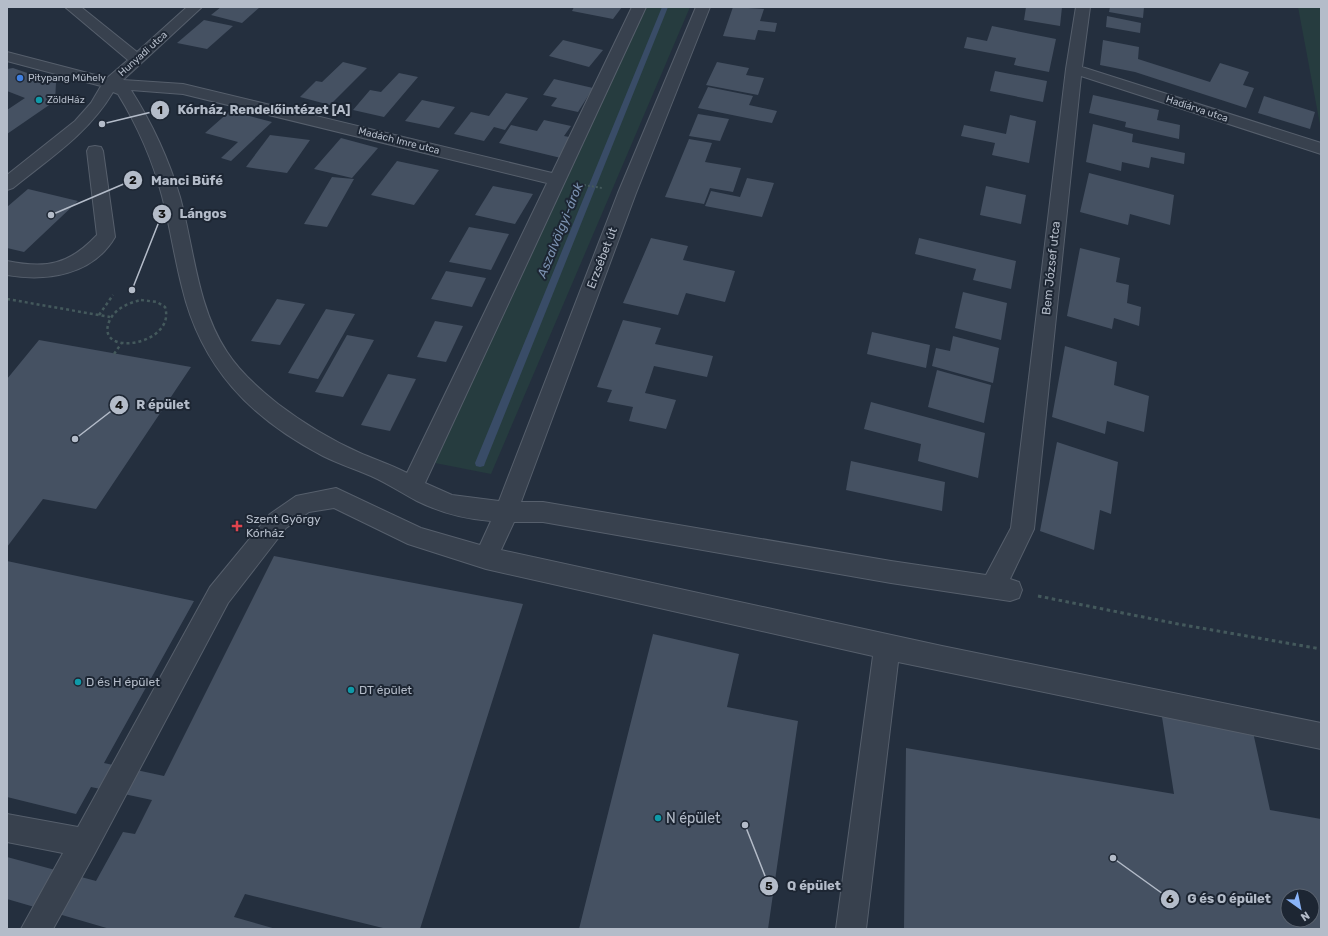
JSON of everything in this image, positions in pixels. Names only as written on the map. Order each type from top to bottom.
[{"type":"street","points":[[72,7],[136,59]]},
{"type":"street","name":"Hunyadi utca","points":[[7,184],[81,124],[97,106],[110,84],[195,7]]},
{"type":"street","points":[[412,487],[639,7]]},
{"type":"street","name":"Erzsébet út","points":[[486,558],[507,512],[516,483],[624,200],[703,7]]},
{"type":"street","name":"Bem József utca","points":[[1002,588],[1022,529],[1074,69],[1083,7]]},
{"type":"street","name":"Madách Imre utca","points":[[7,56],[110,84],[183,89],[558,180]]},
{"type":"street","name":"Hadiárva utca","points":[[1074,69],[1321,149]]},
{"type":"street","points":[[110,84],[124,91],[161,165],[171,197],[193,299],[210,342],[222,360],[246,387],[289,425],[348,458],[384,471],[412,487],[452,505],[507,512],[543,512],[891,572],[1002,588]]},
{"type":"street","points":[[7,268],[28,273],[66,269],[93,253],[106,237],[95,151]]},
{"type":"street","points":[[36,929],[85,843],[220,595],[278,521],[304,502],[336,498],[416,537],[486,558],[887,647],[1321,736]]},
{"type":"street","points":[[851,929],[887,647]]},
{"type":"street","points":[[7,828],[85,843]]},
{"type":"path","points":[[558,180],[607,189]]},
{"type":"path","points":[[99,315],[113,295]]},
{"type":"path","points":[[7,300],[110,317]]},
{"type":"path","points":[[141,300],[152,300],[162,303],[167,309],[168,316],[164,325],[157,334],[146,340],[133,344],[121,344],[112,341],[106,334],[106,326],[110,317],[118,309],[129,303],[141,300]]},
{"type":"path","points":[[114,354],[121,344]]},
{"type":"path","points":[[1002,588],[1178,624],[1321,649]]},
{"type":"green space","points":[[642,7],[690,7],[491,474],[435,463]]},
{"type":"green space","points":[[1298,7],[1321,7],[1321,130]]},
{"type":"building","points":[[221,7],[260,7],[242,23],[211,15]]},
{"type":"building","points":[[574,7],[622,7],[613,19],[572,11]]},
{"type":"building","points":[[733,7],[764,9],[760,21],[777,23],[775,32],[758,30],[755,40],[723,36]]},
{"type":"building","points":[[1026,7],[1062,7],[1060,26],[1024,20]]},
{"type":"building","points":[[1110,7],[1144,7],[1143,18],[1109,12]]},
{"type":"building","points":[[1107,16],[1141,23],[1140,33],[1106,27]]},
{"type":"building","points":[[204,20],[233,26],[207,49],[177,43]]},
{"type":"building","points":[[992,26],[1056,39],[1049,72],[1014,65],[1016,58],[964,48],[967,37],[987,41]]},
{"type":"building","points":[[563,40],[603,50],[589,67],[549,56]]},
{"type":"building","points":[[1103,40],[1139,47],[1138,59],[1210,82],[1220,63],[1249,72],[1243,85],[1254,88],[1246,108],[1135,72],[1100,65]]},
{"type":"building","points":[[343,62],[367,68],[330,105],[300,97],[316,81],[322,82]]},
{"type":"building","points":[[717,62],[749,68],[746,75],[764,78],[758,95],[706,85]]},
{"type":"building","name":"ZöldHáz","points":[[13,68],[56,83],[55,101],[7,134],[7,110],[25,98],[7,91],[7,69]]},
{"type":"building","points":[[995,71],[1047,81],[1043,102],[990,91]]},
{"type":"building","points":[[399,73],[418,77],[384,117],[353,110],[370,90],[381,92]]},
{"type":"building","points":[[554,79],[593,88],[578,112],[551,106],[557,98],[543,95]]},
{"type":"building","points":[[708,87],[753,96],[749,105],[777,111],[772,123],[698,108]]},
{"type":"building","points":[[506,93],[528,98],[505,130],[494,127],[484,141],[454,134],[471,112],[489,116]]},
{"type":"building","points":[[1093,95],[1159,110],[1157,120],[1180,125],[1179,139],[1125,127],[1126,122],[1089,113]]},
{"type":"building","points":[[1264,96],[1315,112],[1310,129],[1258,113]]},
{"type":"building","points":[[422,100],[455,107],[439,128],[405,121]]},
{"type":"building","points":[[230,111],[272,122],[231,161],[221,158],[238,142],[205,133]]},
{"type":"building","points":[[698,114],[729,119],[720,141],[689,136]]},
{"type":"building","points":[[1010,115],[1036,121],[1029,163],[992,155],[995,143],[961,136],[964,125],[1006,134]]},
{"type":"building","points":[[544,120],[571,126],[564,136],[574,138],[561,158],[499,143],[511,125],[537,131]]},
{"type":"building","points":[[1093,124],[1133,134],[1132,142],[1185,153],[1184,164],[1151,157],[1149,168],[1122,162],[1121,171],[1086,162]]},
{"type":"building","points":[[270,135],[310,140],[287,173],[246,167]]},
{"type":"building","points":[[341,138],[378,148],[352,178],[314,169]]},
{"type":"building","points":[[689,139],[712,143],[705,162],[741,168],[733,192],[710,188],[704,204],[665,197]]},
{"type":"building","points":[[397,161],[439,170],[414,205],[371,195]]},
{"type":"building","points":[[1089,173],[1174,195],[1170,225],[1130,214],[1128,225],[1080,212]]},
{"type":"building","points":[[332,177],[354,179],[327,227],[304,224]]},
{"type":"building","points":[[747,178],[774,183],[762,217],[705,206],[711,191],[740,197]]},
{"type":"building","points":[[493,186],[533,194],[515,224],[475,215]]},
{"type":"building","points":[[986,186],[1026,195],[1021,224],[980,215]]},
{"type":"building","points":[[28,189],[78,201],[24,252],[7,248],[7,207]]},
{"type":"building","points":[[469,227],[509,234],[491,270],[449,262]]},
{"type":"building","points":[[651,238],[688,246],[683,260],[735,271],[725,302],[686,293],[678,315],[623,303]]},
{"type":"building","points":[[919,238],[1016,261],[1011,289],[973,280],[976,269],[915,254]]},
{"type":"building","points":[[1080,248],[1120,258],[1116,282],[1129,285],[1127,303],[1141,307],[1139,326],[1114,318],[1112,329],[1067,316]]},
{"type":"building","points":[[446,271],[486,278],[472,307],[431,299]]},
{"type":"building","points":[[963,292],[1007,303],[1001,340],[955,328]]},
{"type":"building","points":[[277,299],[305,304],[280,345],[251,341]]},
{"type":"building","points":[[326,309],[355,314],[318,379],[288,373]]},
{"type":"building","points":[[623,320],[661,328],[655,344],[713,356],[707,377],[654,366],[645,393],[676,400],[666,429],[629,421],[633,407],[607,402],[612,390],[597,387]]},
{"type":"building","points":[[435,321],[463,326],[446,362],[417,357]]},
{"type":"building","points":[[872,332],[930,345],[926,368],[867,354]]},
{"type":"building","points":[[347,335],[374,340],[343,397],[315,392]]},
{"type":"building","points":[[953,336],[999,348],[993,383],[932,366],[936,348],[950,351]]},
{"type":"building","points":[[39,340],[191,367],[96,509],[43,499],[7,547],[7,379]]},
{"type":"building","points":[[1065,346],[1117,362],[1114,385],[1149,396],[1144,432],[1107,421],[1105,434],[1052,417]]},
{"type":"building","points":[[937,370],[991,385],[984,423],[928,407]]},
{"type":"building","points":[[388,374],[416,379],[390,431],[361,425]]},
{"type":"building","points":[[871,402],[985,433],[978,478],[918,461],[921,444],[864,429]]},
{"type":"building","points":[[1057,442],[1118,462],[1111,514],[1100,510],[1094,550],[1040,531]]},
{"type":"building","points":[[851,461],[945,482],[942,511],[846,490]]},
{"type":"building","name":"DT épület","points":[[274,556],[523,604],[420,929],[387,929],[245,894],[234,917],[276,929],[110,929],[7,899],[7,857],[96,881],[123,832],[135,834],[152,800],[91,787],[76,814],[7,797],[7,561],[194,601],[104,763],[164,776]]},
{"type":"building","name":"N épület","points":[[653,634],[739,654],[727,707],[798,721],[768,929],[579,929]]},
{"type":"building","points":[[1162,717],[1253,732],[1270,810],[1321,819],[1321,929],[904,929],[906,748],[1174,794]]},
{"type":"waterway","name":"Aszalvölgyi-árok","points":[[480,463],[665,7]]},
{"type":"place","name":"Pitypang Műhely","points":[[20,78]]},
{"type":"place","name":"ZöldHáz","points":[[39,100]]},
{"type":"place","name":"Kórház, Rendelőintézet [A]","points":[[102,124]]},
{"type":"place","name":"Manci Büfé","points":[[51,215]]},
{"type":"place","name":"Lángos","points":[[132,290]]},
{"type":"place","name":"R épület","points":[[75,439]]},
{"type":"place","name":"Szent György Kórház","points":[[237,526]]},
{"type":"place","name":"D és H épület","points":[[78,682]]},
{"type":"place","name":"DT épület","points":[[351,690]]},
{"type":"place","name":"N épület","points":[[658,818]]},
{"type":"place","name":"Q épület","points":[[745,825]]},
{"type":"place","name":"G és O épület","points":[[1113,858]]}]
